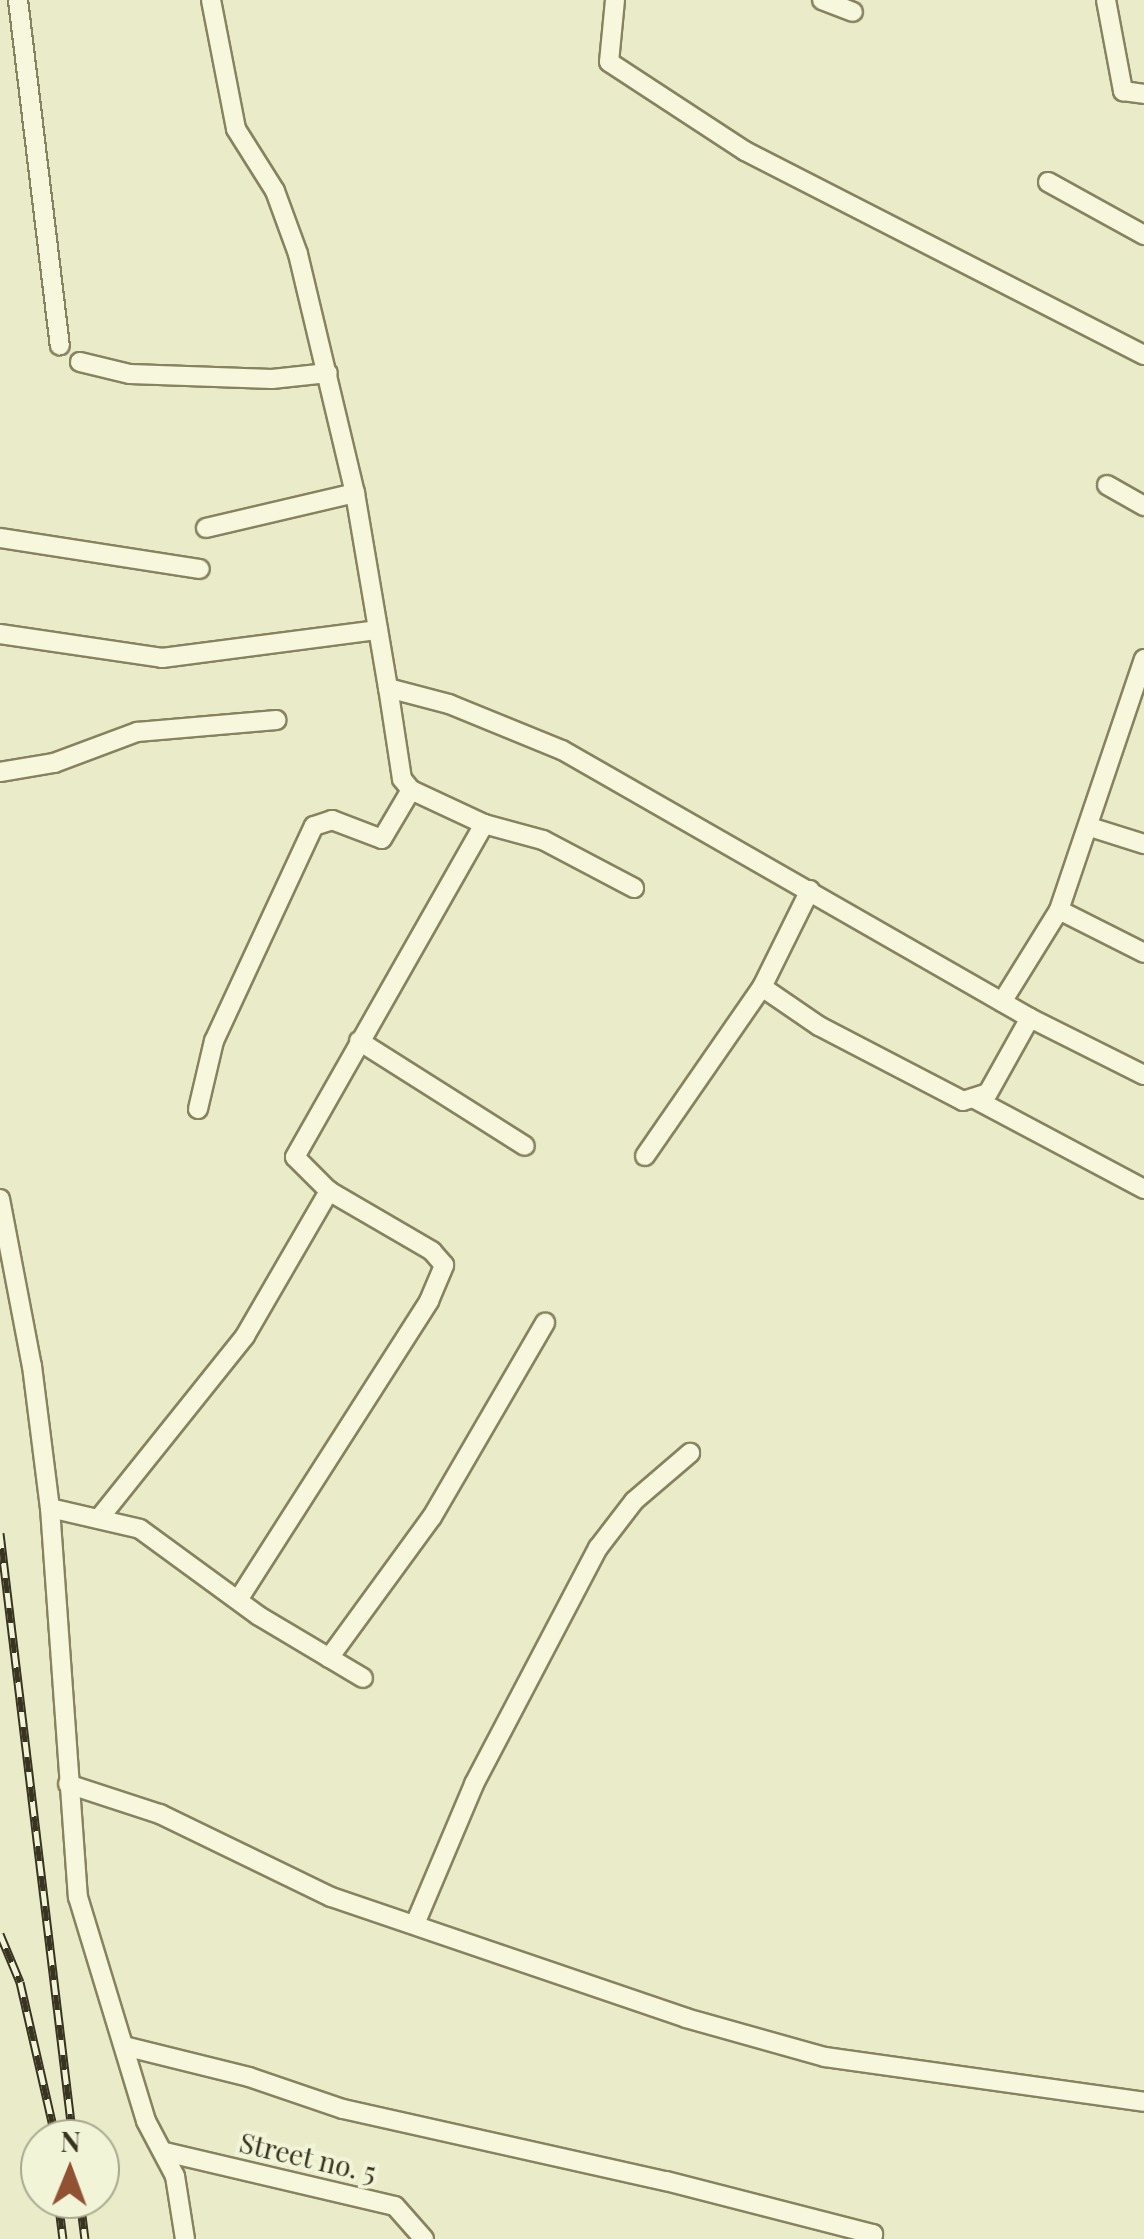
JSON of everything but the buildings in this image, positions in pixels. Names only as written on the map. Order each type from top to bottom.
[{"type":"street","points":[[18,0],[60,345]]},
{"type":"street","points":[[210,0],[236,129],[286,222],[328,374],[356,494],[402,779],[411,790],[484,824],[543,840],[634,888]]},
{"type":"street","points":[[616,0],[609,62],[744,150],[1144,356]]},
{"type":"street","points":[[822,0],[853,12]]},
{"type":"street","points":[[1106,0],[1123,91],[1144,94]]},
{"type":"street","points":[[1048,182],[1144,234]]},
{"type":"street","points":[[80,362],[130,374],[272,379],[328,374]]},
{"type":"street","points":[[1107,484],[1144,506]]},
{"type":"street","points":[[206,528],[356,494]]},
{"type":"street","points":[[0,538],[200,569]]},
{"type":"street","points":[[0,634],[162,658],[378,630]]},
{"type":"street","points":[[1002,1002],[1060,910],[1144,659]]},
{"type":"street","points":[[388,688],[449,704],[562,750],[1030,1018],[1144,1075]]},
{"type":"street","points":[[0,772],[54,763],[136,732],[276,720]]},
{"type":"street","points":[[198,1109],[214,1042],[314,826],[332,820],[382,840],[411,790]]},
{"type":"street","points":[[238,1600],[441,1279],[444,1265],[432,1252],[329,1192],[300,1165],[297,1146],[484,824]]},
{"type":"street","points":[[1090,827],[1144,844]]},
{"type":"street","points":[[646,1156],[762,986],[810,890]]},
{"type":"street","points":[[1060,910],[1144,952]]},
{"type":"street","points":[[762,986],[866,1051],[963,1101],[988,1093],[1030,1018]]},
{"type":"street","points":[[359,1040],[526,1146]]},
{"type":"street","points":[[973,1098],[1144,1189]]},
{"type":"street","points":[[101,1516],[245,1336],[329,1192]]},
{"type":"street","points":[[0,1199],[50,1508],[78,1897],[146,2121],[165,2152],[185,2239]]},
{"type":"street","points":[[329,1658],[432,1518],[545,1323]]},
{"type":"street","points":[[415,1924],[474,1784],[598,1548],[634,1502],[690,1453]]},
{"type":"street","points":[[50,1508],[101,1516],[140,1529],[238,1600],[363,1678]]},
{"type":"street","points":[[68,1784],[160,1814],[291,1881],[570,1981],[826,2058],[1144,2102]]},
{"type":"street","points":[[124,2046],[250,2076],[343,2109],[666,2181],[874,2234],[872,2239]]},
{"type":"street","name":"Street no. 5","points":[[165,2152],[395,2206],[424,2239]]},
{"type":"railway","points":[[0,1533],[71,2119]]},
{"type":"railway","points":[[0,1934],[20,1982],[51,2119]]},
{"type":"railway","points":[[60,2219],[63,2239]]},
{"type":"railway","points":[[82,2219],[85,2239]]}]
